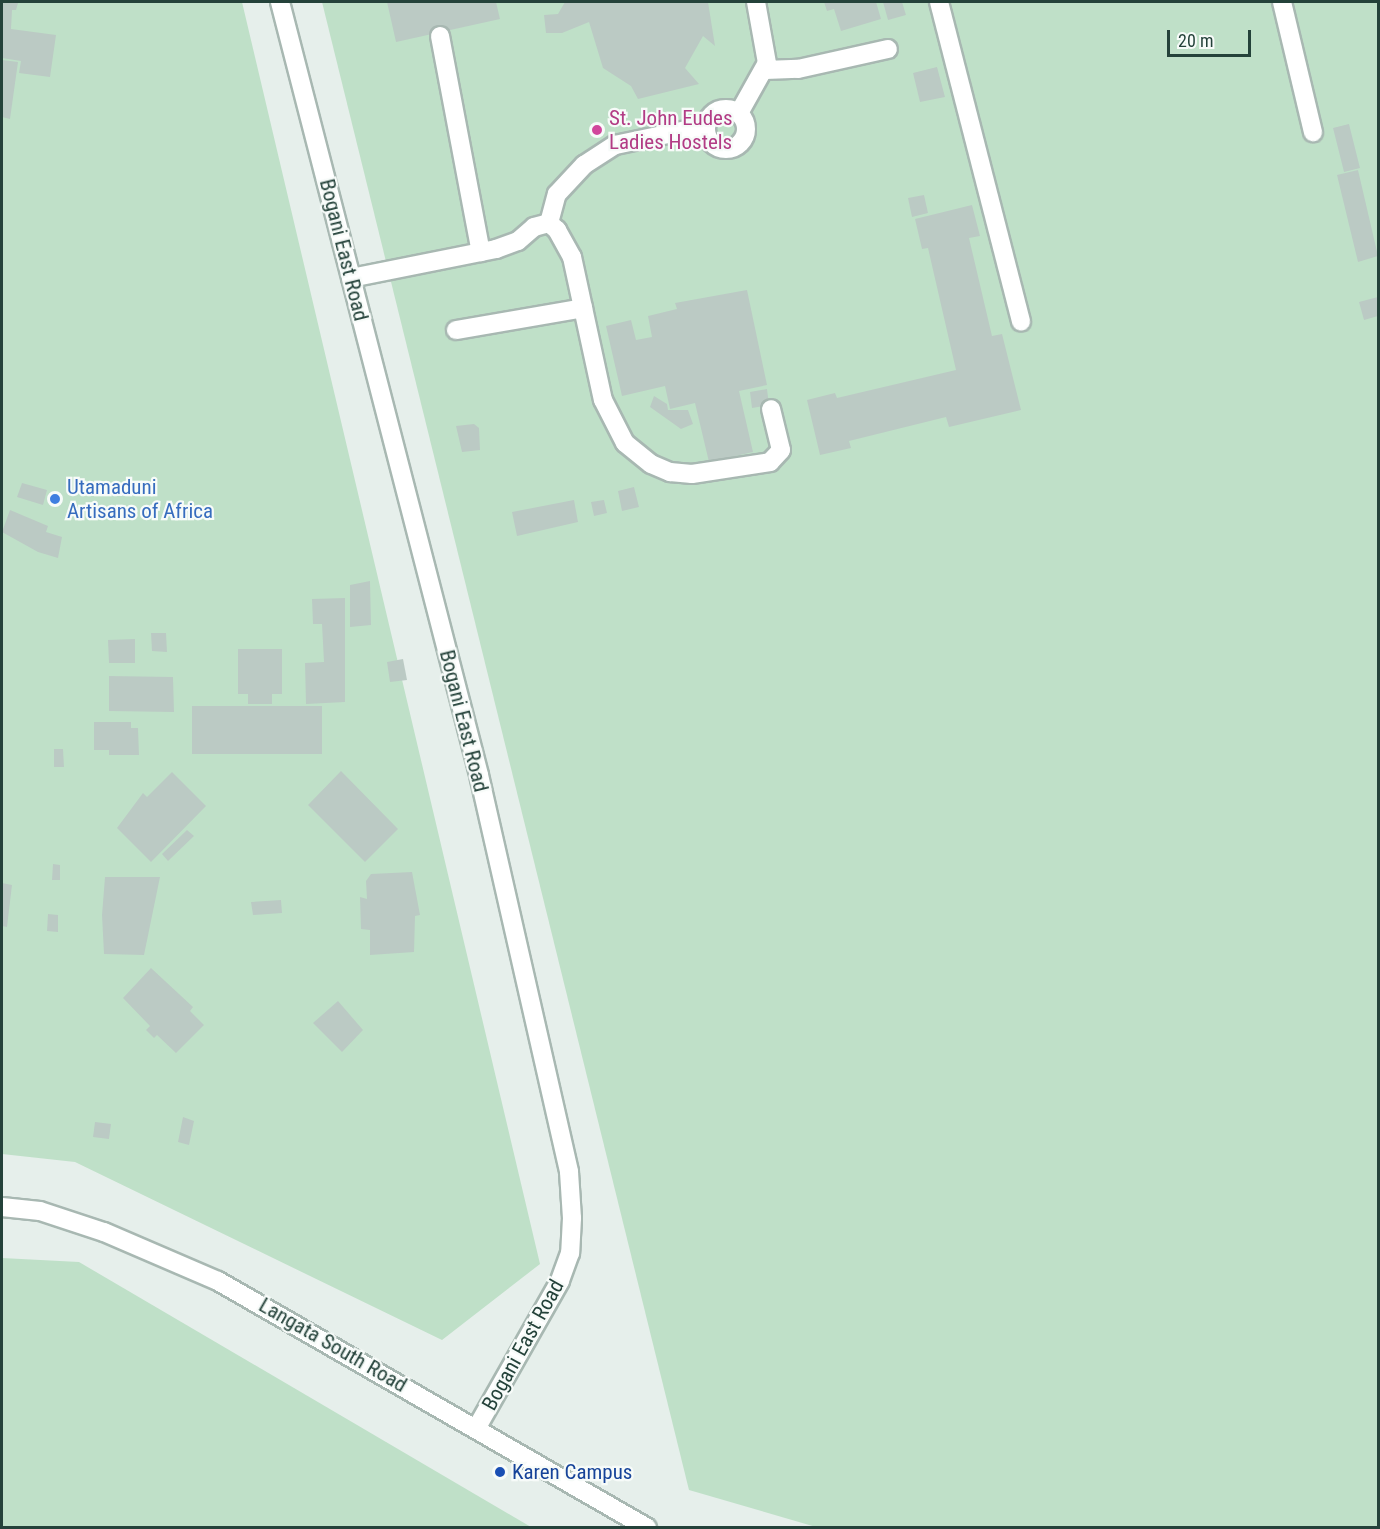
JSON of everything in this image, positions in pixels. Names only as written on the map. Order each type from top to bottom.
[{"type":"street","name":"Bogani East Road","points":[[280,2],[479,774],[560,1120],[569,1172],[572,1218],[570,1253],[560,1281],[477,1427]]},
{"type":"street","points":[[739,113],[765,70],[767,52],[756,2]]},
{"type":"street","points":[[939,2],[1021,322]]},
{"type":"street","points":[[1282,2],[1313,132]]},
{"type":"street","points":[[440,36],[481,252]]},
{"type":"street","points":[[765,70],[798,69],[888,49]]},
{"type":"street","points":[[726,109],[739,113],[746,126],[743,140],[733,148],[719,149],[708,140],[706,126],[713,114],[726,109]]},
{"type":"street","points":[[549,224],[557,194],[585,165],[600,155],[615,146],[706,126]]},
{"type":"street","points":[[351,278],[481,252],[518,241],[534,227],[549,224],[557,230],[572,257],[609,418],[625,443],[651,464],[670,472],[692,474],[770,462],[781,450],[771,409]]},
{"type":"street","points":[[456,330],[583,308]]},
{"type":"street","name":"Langata South Road","points":[[2,1207],[39,1211],[104,1232],[209,1276],[477,1427],[646,1527]]},
{"type":"green space","points":[[2,2],[242,2],[540,1264],[442,1340],[75,1162],[2,1154]]},
{"type":"green space","points":[[322,2],[1378,2],[1378,1527],[816,1527],[689,1490]]},
{"type":"green space","points":[[2,1258],[79,1262],[531,1527],[2,1527]]},
{"type":"building","points":[[2,2],[18,3],[16,10],[12,10],[11,29],[56,35],[50,77],[19,73],[21,61],[2,58]]},
{"type":"building","points":[[387,2],[496,2],[500,19],[396,42]]},
{"type":"building","points":[[565,2],[708,2],[715,46],[703,36],[685,68],[699,84],[638,99],[631,86],[603,68],[589,22],[562,33],[546,33],[544,15],[558,14]]},
{"type":"building","points":[[824,2],[876,2],[881,19],[841,31],[834,9],[827,11]]},
{"type":"building","points":[[883,2],[902,2],[906,15],[888,20]]},
{"type":"building","points":[[2,60],[18,62],[10,119],[2,117]]},
{"type":"building","points":[[937,67],[945,97],[920,102],[913,73]]},
{"type":"building","points":[[1349,124],[1360,168],[1344,172],[1333,128]]},
{"type":"building","points":[[1358,170],[1378,256],[1358,262],[1337,175]]},
{"type":"building","points":[[924,195],[928,213],[912,217],[908,198]]},
{"type":"building","points":[[972,205],[980,236],[969,238],[992,336],[1002,334],[1021,410],[949,427],[946,417],[849,441],[851,448],[820,455],[807,400],[835,393],[837,398],[956,370],[928,248],[922,249],[915,219]]},
{"type":"building","points":[[747,290],[767,385],[739,391],[753,452],[709,462],[695,403],[670,409],[665,386],[622,396],[606,326],[631,320],[636,340],[652,337],[648,316],[677,309],[675,303]]},
{"type":"building","points":[[1378,297],[1378,316],[1364,320],[1359,302]]},
{"type":"building","points":[[767,389],[769,405],[752,408],[750,392]]},
{"type":"building","points":[[654,396],[667,404],[668,410],[688,410],[693,424],[681,429],[650,407]]},
{"type":"building","points":[[474,424],[479,428],[480,450],[462,452],[456,426]]},
{"type":"building","points":[[22,483],[47,490],[43,505],[17,497]]},
{"type":"building","points":[[634,487],[639,507],[622,511],[618,491]]},
{"type":"building","points":[[574,500],[578,522],[517,536],[512,512]]},
{"type":"building","points":[[604,500],[607,513],[594,516],[591,502]]},
{"type":"building","points":[[10,510],[48,526],[46,532],[62,537],[58,558],[38,552],[2,532]]},
{"type":"building","points":[[370,581],[371,625],[350,627],[350,585]]},
{"type":"building","points":[[345,598],[345,702],[306,704],[305,663],[324,662],[322,624],[313,624],[312,599]]},
{"type":"building","points":[[151,633],[166,633],[167,652],[152,651]]},
{"type":"building","points":[[135,639],[135,663],[109,663],[108,640]]},
{"type":"building","points":[[238,649],[282,649],[282,694],[272,694],[272,704],[248,704],[248,694],[238,694]]},
{"type":"building","points":[[403,659],[407,680],[390,682],[387,662]]},
{"type":"building","points":[[109,676],[173,677],[174,712],[109,711]]},
{"type":"building","points":[[192,706],[322,706],[322,754],[192,754]]},
{"type":"building","points":[[94,722],[131,722],[131,728],[138,728],[139,755],[109,755],[109,750],[94,750]]},
{"type":"building","points":[[54,749],[63,749],[64,767],[54,767]]},
{"type":"building","points":[[341,771],[398,829],[365,862],[308,805]]},
{"type":"building","points":[[172,772],[206,806],[151,862],[117,828],[143,793],[147,797]]},
{"type":"building","points":[[187,830],[194,836],[168,861],[162,854]]},
{"type":"building","points":[[53,864],[60,865],[60,880],[52,880]]},
{"type":"building","points":[[412,872],[420,915],[415,916],[414,952],[370,955],[370,930],[361,929],[360,897],[367,899],[366,881],[371,874]]},
{"type":"building","points":[[105,877],[160,877],[144,955],[104,954],[102,915]]},
{"type":"building","points":[[2,883],[12,885],[7,927],[2,926]]},
{"type":"building","points":[[281,900],[282,913],[253,915],[251,902]]},
{"type":"building","points":[[48,914],[58,915],[58,932],[47,931]]},
{"type":"building","points":[[151,968],[193,1007],[190,1011],[204,1025],[176,1053],[157,1035],[154,1038],[146,1030],[150,1026],[123,998]]},
{"type":"building","points":[[338,1001],[363,1030],[342,1052],[313,1023]]},
{"type":"building","points":[[183,1117],[194,1121],[189,1145],[178,1142]]},
{"type":"building","points":[[95,1122],[111,1124],[109,1139],[93,1137]]},
{"type":"place","name":"St. John Eudes Ladies Hostels","points":[[597,130]]},
{"type":"place","name":"Utamaduni Artisans of Africa","points":[[55,499]]},
{"type":"place","name":"Karen Campus","points":[[500,1472]]}]
